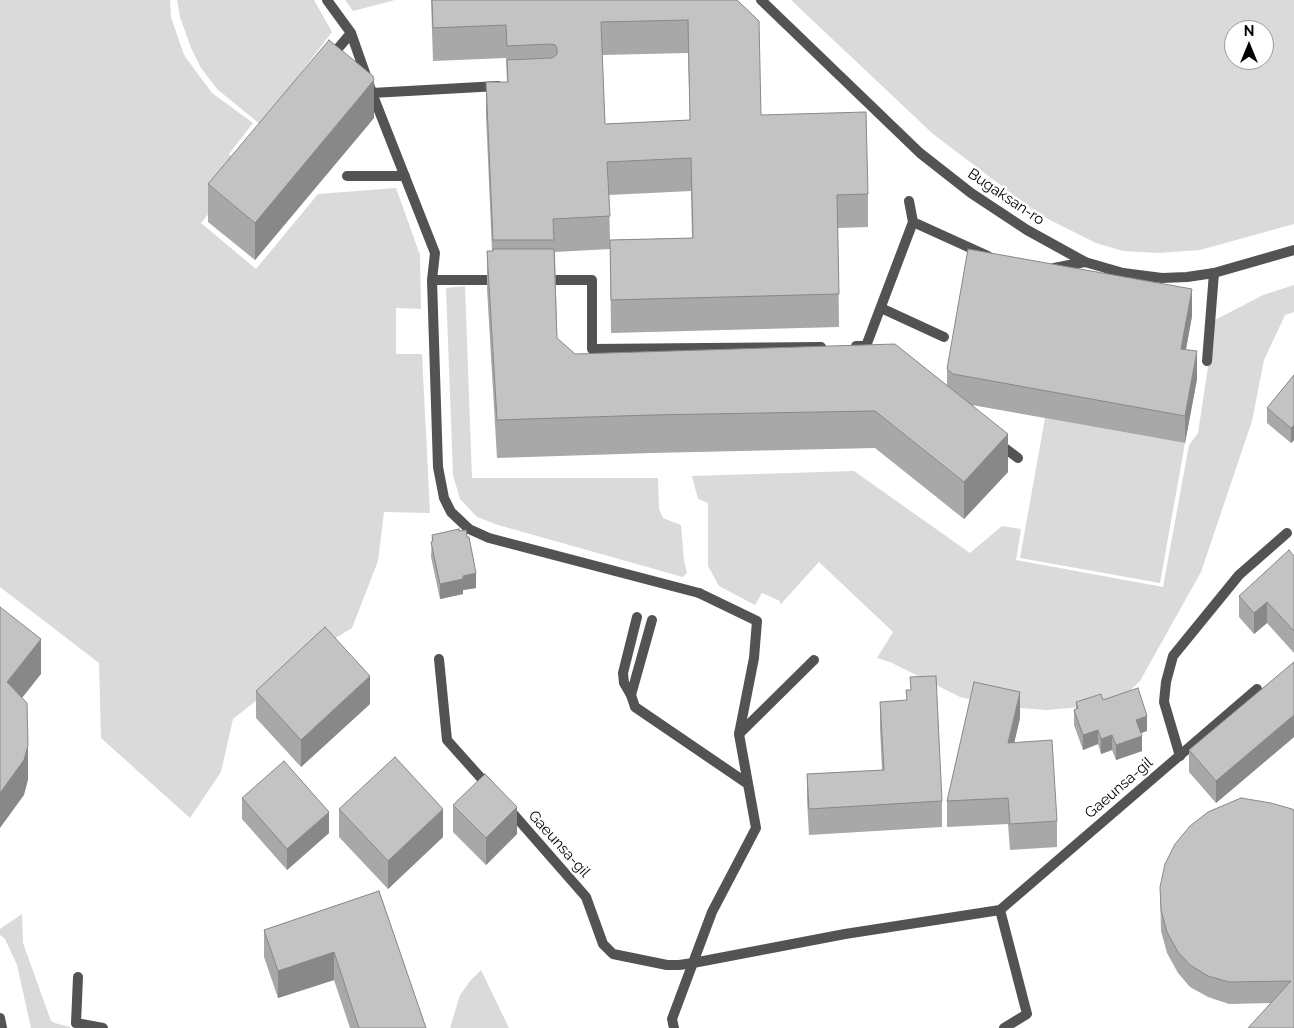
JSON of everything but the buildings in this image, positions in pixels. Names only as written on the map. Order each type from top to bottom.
[{"type":"street","points":[[326,0],[351,33],[372,93],[435,254],[432,280],[438,467],[444,498],[451,512],[469,529],[489,538],[699,593],[757,621],[754,658],[739,734],[756,828],[712,912],[672,1019],[674,1028]]},
{"type":"street","name":"Bugaksan-ro","points":[[761,0],[920,153],[971,193],[1019,225],[1085,262],[1124,273],[1162,278],[1187,277],[1214,272],[1294,250]]},
{"type":"street","points":[[326,63],[351,33]]},
{"type":"street","points":[[372,93],[511,86]]},
{"type":"street","points":[[347,176],[405,176]]},
{"type":"street","points":[[846,346],[870,349],[881,308],[913,222],[909,201]]},
{"type":"street","points":[[913,222],[996,259]]},
{"type":"street","points":[[1047,270],[1085,262]]},
{"type":"street","points":[[1207,361],[1214,272]]},
{"type":"street","points":[[432,280],[512,280]]},
{"type":"street","points":[[532,280],[592,280],[592,349],[826,346]]},
{"type":"street","points":[[881,308],[944,337]]},
{"type":"street","points":[[989,436],[1018,458]]},
{"type":"street","points":[[1180,756],[1164,702],[1166,682],[1174,656],[1238,575],[1287,533]]},
{"type":"street","points":[[637,617],[623,673],[624,683],[635,707],[748,784]]},
{"type":"street","points":[[631,695],[652,620]]},
{"type":"street","name":"Gaeunsa-gil","points":[[439,659],[448,740],[586,897],[602,944],[613,954],[667,965],[693,963],[845,934],[1000,910],[1257,689]]},
{"type":"street","points":[[739,734],[814,660]]},
{"type":"street","points":[[1000,910],[1027,1014],[1004,1028]]},
{"type":"street","points":[[78,978],[76,1023],[103,1028]]},
{"type":"street","points":[[0,1018],[2,1028]]},
{"type":"shaded area","points":[[0,0],[170,0],[171,17],[184,55],[212,93],[253,123],[229,154],[246,168],[201,223],[256,269],[318,194],[396,188],[420,255],[421,309],[396,308],[396,354],[422,354],[430,513],[384,512],[378,561],[352,628],[334,639],[233,719],[221,772],[190,818],[101,738],[99,663],[0,587]]},
{"type":"shaded area","points":[[177,0],[314,0],[332,32],[261,125],[217,89],[201,68],[191,48],[180,17]]},
{"type":"shaded area","points":[[345,0],[395,0],[353,11]]},
{"type":"shaded area","points":[[791,0],[1294,0],[1294,224],[1200,250],[1158,253],[1123,251],[1096,243],[1040,215],[933,134]]},
{"type":"shaded area","points":[[1294,285],[1294,312],[1285,315],[1264,360],[1252,421],[1201,572],[1140,681],[1116,704],[1047,710],[986,703],[960,697],[890,662],[877,658],[893,632],[819,562],[780,605],[780,601],[762,593],[755,605],[719,586],[708,566],[708,503],[698,499],[692,476],[854,471],[970,553],[1002,526],[1021,529],[1016,560],[1163,587],[1189,445],[1198,433],[1215,320],[1263,295]]},
{"type":"shaded area","points":[[465,286],[472,478],[658,478],[659,509],[663,518],[681,525],[687,573],[683,577],[498,525],[477,517],[460,499],[453,475],[446,288]]},
{"type":"shaded area","points":[[1045,418],[1185,443],[1160,583],[1020,558]]},
{"type":"shaded area","points":[[22,914],[23,943],[51,1021],[70,1028],[31,1028],[17,965],[5,939],[0,935],[0,929]]},
{"type":"shaded area","points":[[481,970],[509,1028],[450,1028],[460,995]]}]
